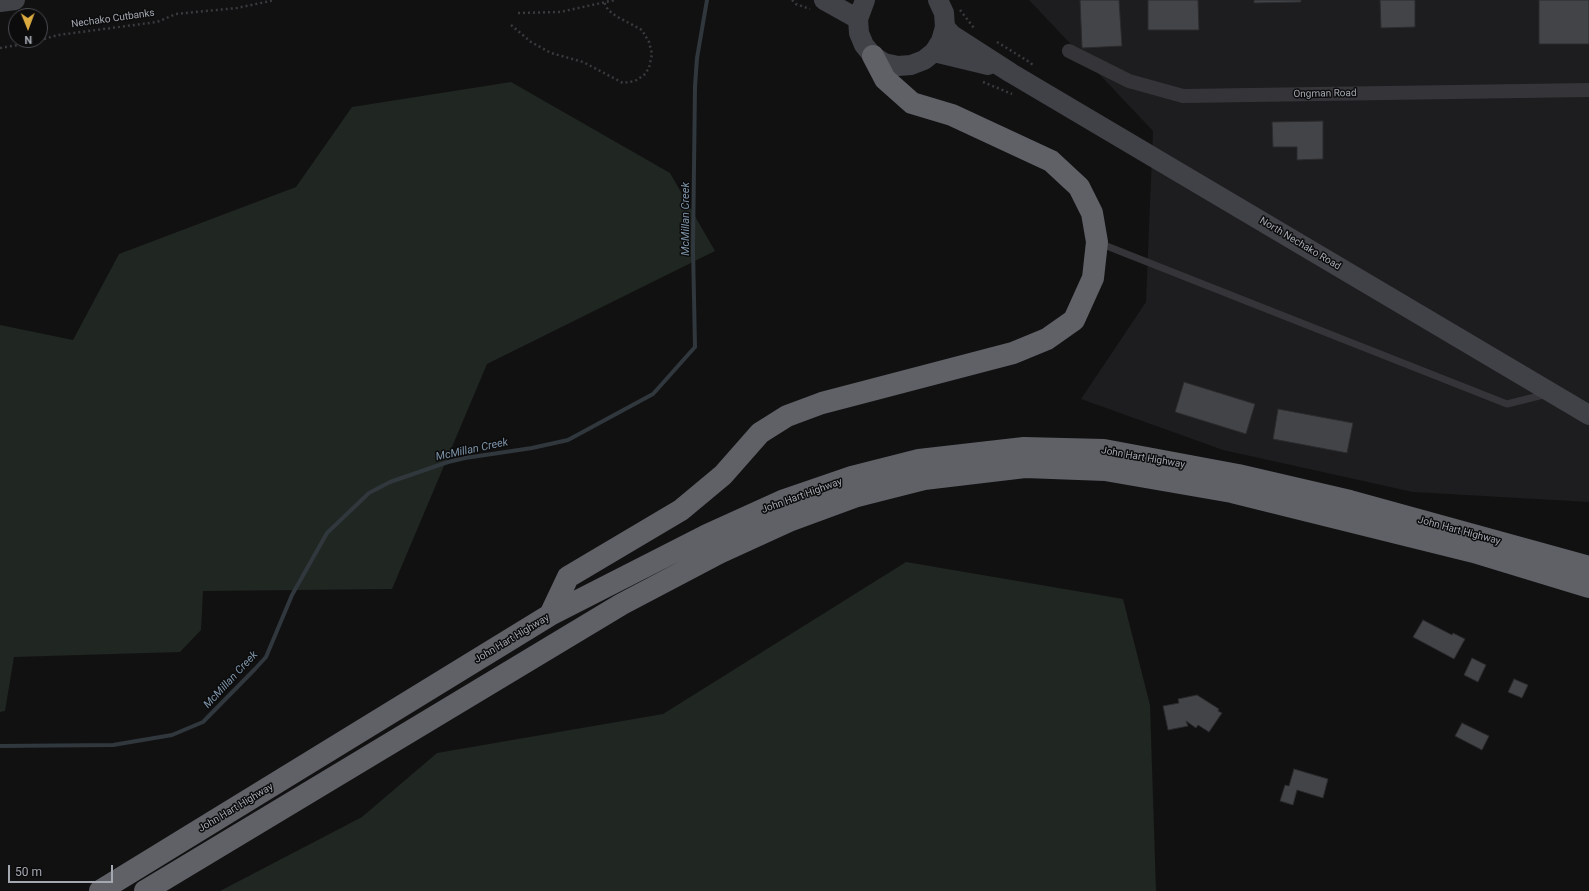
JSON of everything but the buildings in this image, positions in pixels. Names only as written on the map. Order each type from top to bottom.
[{"type":"highway","points":[[550,615],[568,577],[681,510],[723,475],[760,433],[787,416],[822,403],[1013,352],[1047,339],[1074,320],[1093,278],[1097,242],[1092,213],[1079,187],[1051,162],[952,116],[912,103],[885,79],[873,56]]},
{"type":"highway","name":"John Hart Highway","points":[[100,891],[550,615],[708,535],[782,501],[852,477],[918,460],[1024,448],[1104,450],[1238,475],[1357,503],[1589,567]]},
{"type":"highway","name":"John Hart Highway","points":[[145,891],[622,604],[712,556],[789,521],[857,496],[924,479],[1025,467],[1105,470],[1232,492],[1474,552],[1589,587]]},
{"type":"main road","points":[[0,2],[15,0]]},
{"type":"main road","points":[[824,0],[858,19]]},
{"type":"main road","points":[[865,0],[858,19],[859,33],[864,45],[873,56],[884,63],[898,66],[911,65],[924,60],[934,52],[941,41],[944,27],[944,13],[938,0]]},
{"type":"main road","name":"North Nechako Road","points":[[944,27],[952,35],[1011,72],[1589,415]]},
{"type":"main road","name":"North Nechako Road","points":[[934,52],[975,61],[1011,72]]},
{"type":"street","name":"Ongman Road","points":[[1069,51],[1129,82],[1183,96],[1589,90]]},
{"type":"lane","points":[[1097,242],[1507,404],[1552,393]]},
{"type":"path","name":"Nechako Cutbanks","points":[[0,48],[30,43],[58,35],[157,22],[176,14],[237,8],[276,0]]},
{"type":"path","points":[[518,12],[560,12],[614,0]]},
{"type":"path","points":[[512,25],[531,42],[551,53],[583,62],[623,83],[635,81],[644,75],[649,68],[652,54],[649,42],[642,30],[616,16],[608,10],[604,2]]},
{"type":"path","points":[[957,6],[975,30]]},
{"type":"shaded area","points":[[1029,0],[1589,0],[1589,502],[1413,492],[1223,450],[1081,399],[1146,302],[1153,131]]},
{"type":"shaded area","points":[[511,82],[670,173],[715,251],[487,364],[392,589],[203,591],[201,630],[180,652],[14,657],[5,711],[0,712],[0,325],[73,340],[119,254],[296,187],[352,107]]},
{"type":"shaded area","points":[[906,562],[1123,599],[1150,705],[1156,891],[220,891],[362,817],[437,753],[663,714]]},
{"type":"waterway","name":"McMillan Creek","points":[[0,746],[113,745],[172,735],[203,722],[266,657],[292,595],[327,533],[369,493],[390,482],[448,462],[532,448],[568,440],[653,394],[695,347],[693,249],[695,86],[697,58],[707,0]]}]
